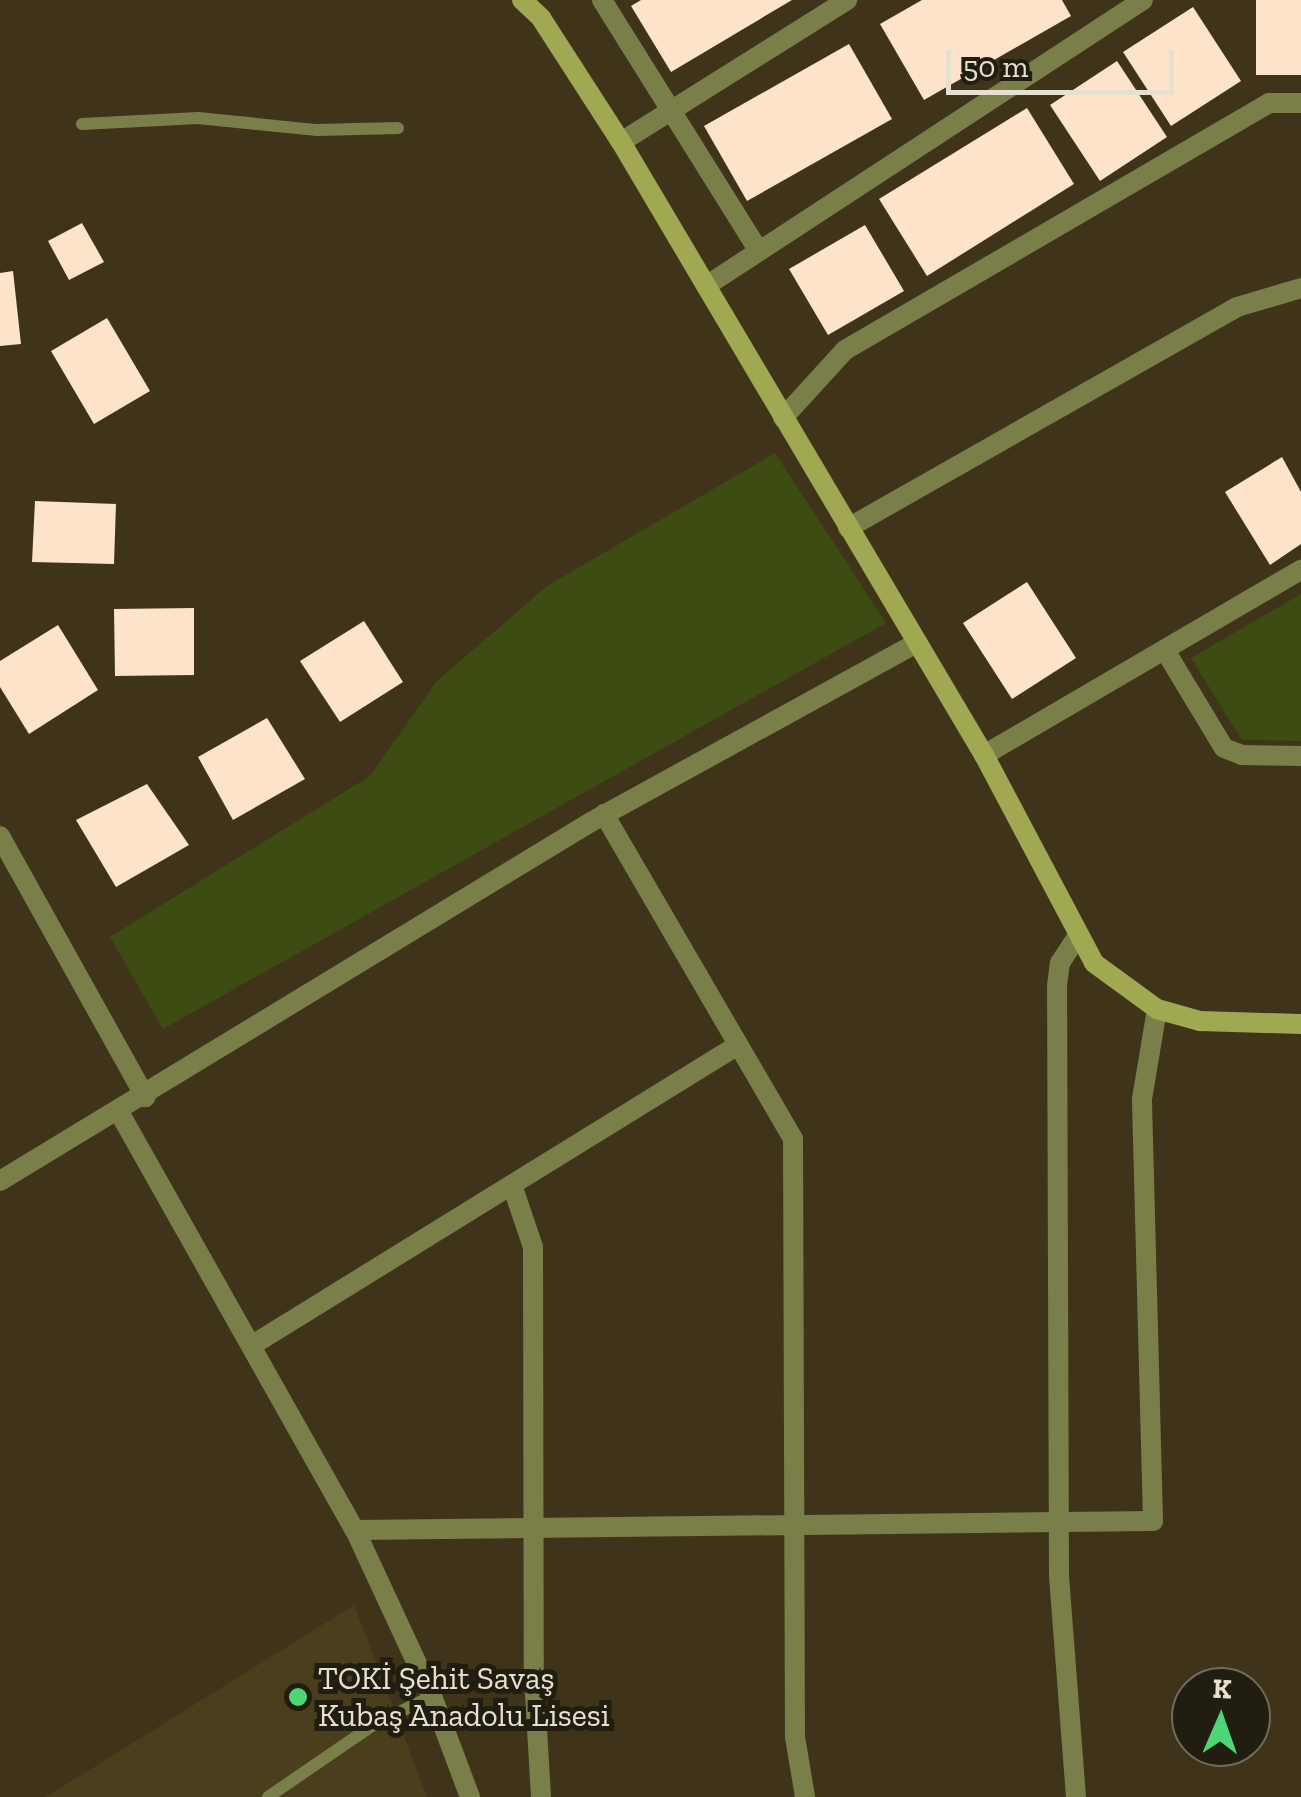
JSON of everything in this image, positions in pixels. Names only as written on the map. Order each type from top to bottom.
[{"type":"street","points":[[522,0],[541,18],[621,142],[984,755],[1076,938],[1123,990],[1156,1009],[1200,1022],[1301,1024]]},
{"type":"street","points":[[602,0],[759,252]]},
{"type":"street","points":[[621,142],[847,0]]},
{"type":"street","points":[[706,286],[1143,0]]},
{"type":"street","points":[[783,418],[845,350],[1269,103],[1301,102]]},
{"type":"street","points":[[848,528],[1236,307],[1301,288]]},
{"type":"street","points":[[984,755],[1301,570]]},
{"type":"street","points":[[0,1182],[146,1097],[604,814],[916,643]]},
{"type":"street","points":[[1166,652],[1224,748],[1242,755],[1301,756]]},
{"type":"street","points":[[604,814],[793,1139],[795,1737],[805,1797]]},
{"type":"street","points":[[0,836],[146,1097]]},
{"type":"street","points":[[1076,938],[1057,974],[1061,1630],[1076,1797]]},
{"type":"street","points":[[355,1530],[1153,1521],[1142,1099],[1156,1009]]},
{"type":"street","points":[[254,1344],[738,1045]]},
{"type":"street","points":[[119,1112],[254,1344],[355,1530],[432,1696],[470,1797]]},
{"type":"street","points":[[512,1185],[533,1247],[537,1528],[534,1676],[542,1797]]},
{"type":"lane","points":[[82,124],[198,118],[317,130],[398,128]]},
{"type":"lane","points":[[268,1797],[373,1726],[432,1696]]},
{"type":"shaded area","name":"TOKİ Şehit Savaş Kubaş Anadolu Lisesi","points":[[354,1605],[427,1797],[46,1797]]},
{"type":"green space","points":[[775,453],[886,623],[163,1029],[110,937],[370,776],[436,682],[547,586]]},
{"type":"green space","points":[[1301,594],[1301,741],[1242,740],[1191,658]]},
{"type":"building","points":[[641,0],[792,0],[671,72],[631,6]]},
{"type":"building","points":[[922,0],[1062,0],[1071,16],[924,100],[880,24]]},
{"type":"building","points":[[1256,0],[1301,0],[1301,75],[1256,75]]},
{"type":"building","points":[[1193,7],[1241,81],[1171,126],[1123,52]]},
{"type":"building","points":[[849,44],[892,119],[747,201],[704,126]]},
{"type":"building","points":[[1117,61],[1167,137],[1100,181],[1050,105]]},
{"type":"building","points":[[1027,108],[1074,184],[927,276],[879,199]]},
{"type":"building","points":[[82,223],[104,262],[69,280],[48,241]]},
{"type":"building","points":[[865,225],[904,291],[828,335],[789,269]]},
{"type":"building","points":[[13,271],[21,344],[0,346],[0,273]]},
{"type":"building","points":[[107,318],[150,391],[94,424],[51,351]]},
{"type":"building","points":[[1282,457],[1301,492],[1301,544],[1270,565],[1225,492]]},
{"type":"building","points":[[35,501],[116,504],[114,564],[32,562]]},
{"type":"building","points":[[1027,582],[1076,658],[1012,699],[963,623]]},
{"type":"building","points":[[194,608],[194,675],[115,676],[114,609]]},
{"type":"building","points":[[364,621],[403,682],[340,722],[300,661]]},
{"type":"building","points":[[58,625],[98,690],[29,734],[0,687],[0,661]]},
{"type":"building","points":[[267,718],[305,779],[233,820],[198,757]]},
{"type":"building","points":[[147,784],[189,845],[116,887],[76,820]]},
{"type":"place","name":"TOKİ Şehit Savaş Kubaş Anadolu Lisesi","points":[[298,1697]]}]
